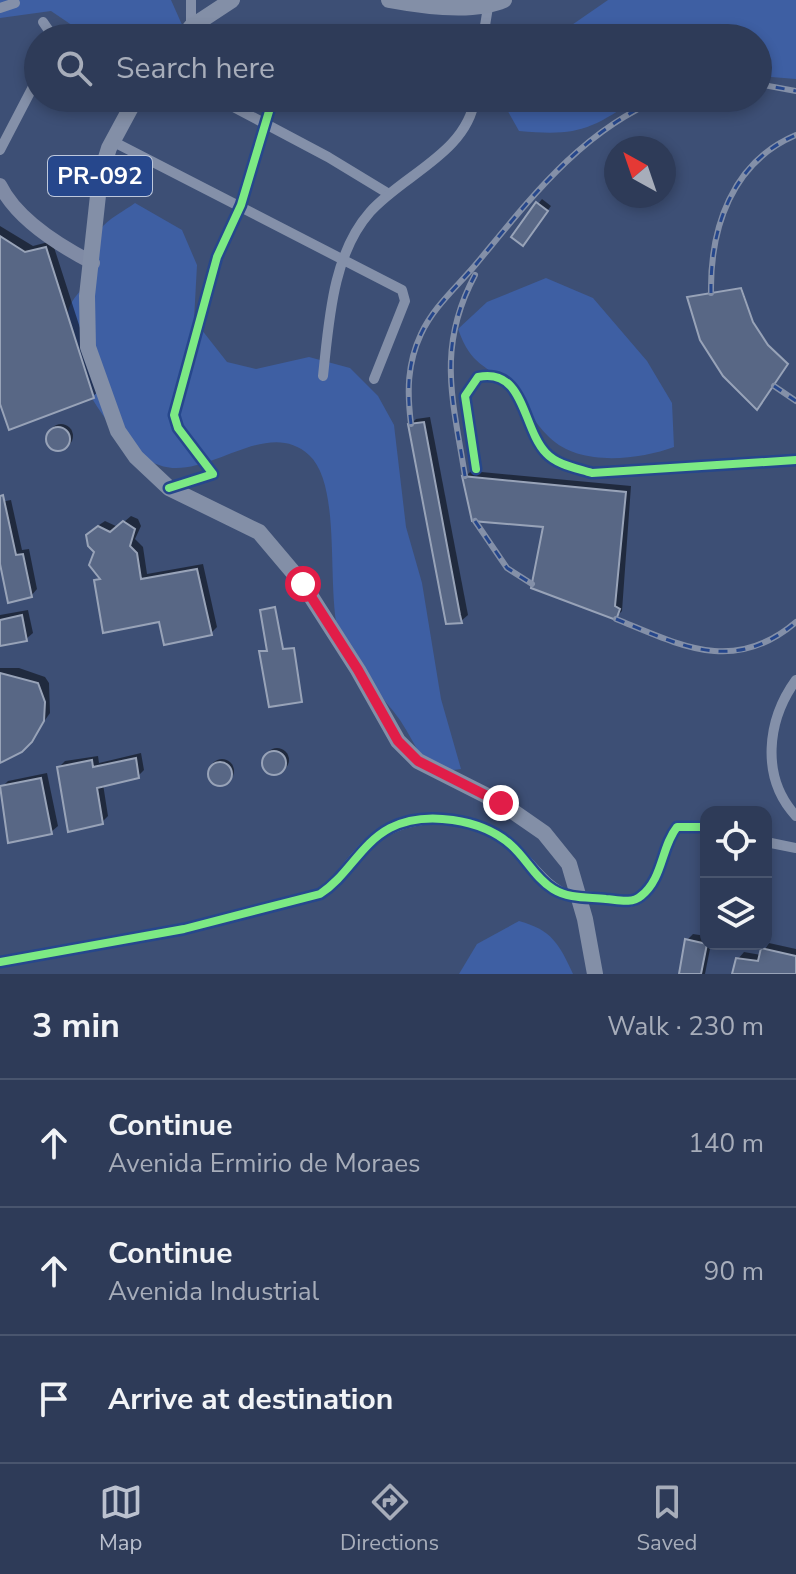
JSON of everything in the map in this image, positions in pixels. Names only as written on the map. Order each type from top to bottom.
[{"type":"main road","points":[[198,24],[232,0]]},
{"type":"main road","points":[[389,0],[418,5],[496,3]]},
{"type":"main road","name":"PR-092","points":[[0,185],[29,219],[71,252],[93,263],[100,177],[112,141],[128,112]]},
{"type":"main road","points":[[93,263],[87,296],[88,347],[105,403],[136,457],[169,488],[259,532],[303,584],[358,670],[398,741],[418,761],[501,803],[544,833],[569,864],[585,919],[595,974]]},
{"type":"street","points":[[188,24],[191,0]]},
{"type":"street","points":[[0,8],[15,3]]},
{"type":"street","points":[[488,24],[496,3]]},
{"type":"street","points":[[0,150],[24,104]]},
{"type":"street","points":[[244,112],[389,194]]},
{"type":"street","points":[[169,488],[213,474],[178,428],[174,415],[217,257],[241,205],[269,112]]},
{"type":"street","points":[[323,376],[342,260],[369,213],[463,133],[469,126],[472,112]]},
{"type":"street","points":[[112,141],[145,155],[190,183],[241,205],[402,290],[405,301],[374,379]]},
{"type":"street","points":[[476,469],[464,410],[465,396],[478,377],[489,374],[505,379],[515,389],[548,455],[592,473],[796,460]]},
{"type":"street","points":[[796,680],[776,712],[771,745],[772,767],[780,789],[796,816]]},
{"type":"street","points":[[0,962],[184,929],[320,894],[338,883],[358,852],[391,828],[423,818],[449,820],[493,831],[519,852],[546,883],[570,896],[630,901],[640,898],[652,884],[677,827],[700,827]]},
{"type":"street","points":[[772,843],[796,848]]},
{"type":"shaded area","points":[[0,0],[171,0],[182,24],[70,24],[51,11],[0,18]]},
{"type":"shaded area","points":[[608,0],[796,0],[796,79],[772,77],[772,24],[573,24]]},
{"type":"shaded area","points":[[508,112],[616,112],[582,129],[555,133],[519,131]]},
{"type":"shaded area","points":[[135,203],[182,230],[197,265],[194,320],[227,362],[256,369],[309,357],[350,368],[378,396],[394,425],[406,527],[422,583],[441,699],[461,769],[430,773],[400,720],[359,671],[341,643],[336,623],[326,491],[320,470],[309,455],[292,445],[274,442],[255,445],[196,465],[177,468],[159,465],[142,456],[125,441],[93,400],[72,354],[67,332],[68,312],[90,276],[101,229]]},
{"type":"shaded area","points":[[546,278],[593,298],[647,361],[672,403],[674,447],[644,455],[609,458],[592,457],[562,447],[549,437],[510,388],[474,358],[458,329],[487,302]]},
{"type":"shaded area","points":[[519,921],[547,934],[563,954],[573,974],[459,974],[477,944]]},
{"type":"building","points":[[536,202],[548,211],[523,246],[511,237]]},
{"type":"building","points":[[0,236],[25,252],[46,247],[94,398],[9,430],[0,404]]},
{"type":"building","points":[[741,288],[753,322],[768,345],[788,364],[757,410],[723,376],[700,340],[687,297]]},
{"type":"building","points":[[424,422],[462,623],[446,624],[408,424]]},
{"type":"building","points":[[58,427],[67,430],[70,439],[67,448],[58,451],[49,448],[46,439],[49,430]]},
{"type":"building","points":[[462,476],[626,492],[615,606],[620,609],[616,620],[531,588],[543,527],[472,521]]},
{"type":"building","points":[[3,495],[16,555],[23,554],[32,597],[8,603],[0,564],[0,496]]},
{"type":"building","points":[[123,521],[135,529],[130,546],[137,553],[141,579],[197,569],[212,635],[164,645],[159,622],[103,633],[94,580],[100,579],[89,565],[94,552],[88,546],[86,535],[98,526],[110,532]]},
{"type":"building","points":[[275,607],[283,649],[294,648],[302,702],[269,707],[259,651],[267,651],[260,610]]},
{"type":"building","points":[[22,615],[27,641],[0,646],[0,620]]},
{"type":"building","points":[[0,673],[38,683],[45,702],[44,721],[32,742],[22,752],[0,763]]},
{"type":"building","points":[[274,751],[283,754],[286,763],[283,772],[274,775],[265,772],[262,763],[265,754]]},
{"type":"building","points":[[136,758],[139,778],[97,788],[103,824],[68,832],[57,767],[92,760],[93,767]]},
{"type":"building","points":[[220,762],[229,765],[232,774],[229,783],[220,786],[211,783],[208,774],[211,765]]},
{"type":"building","points":[[41,778],[52,834],[8,843],[0,786]]},
{"type":"building","points":[[685,939],[700,942],[700,950],[706,950],[701,974],[679,974]]},
{"type":"building","points":[[761,950],[796,956],[796,974],[732,974],[736,958],[758,961]]},
{"type":"railway","points":[[772,87],[796,91]]},
{"type":"railway","points":[[411,424],[409,389],[413,356],[426,324],[439,305],[559,168],[607,128],[633,112]]},
{"type":"railway","points":[[711,293],[715,245],[729,200],[756,162],[796,135]]},
{"type":"railway","points":[[465,476],[453,398],[452,351],[455,327],[475,275]]},
{"type":"railway","points":[[774,386],[796,401]]},
{"type":"railway","points":[[475,521],[507,568],[532,584]]},
{"type":"railway","points":[[616,619],[685,645],[729,651],[751,648],[796,622]]},
{"type":"cycle path","points":[[169,488],[213,474],[178,428],[174,415],[217,257],[241,205],[269,112]]},
{"type":"cycle path","points":[[476,469],[465,396],[478,377],[493,376],[505,381],[514,390],[538,442],[550,457],[592,473],[796,460]]},
{"type":"cycle path","points":[[0,962],[184,929],[320,894],[380,835],[404,822],[436,819],[469,823],[499,836],[511,845],[553,889],[579,897],[625,901],[637,898],[654,881],[677,827],[700,827]]},
{"type":"route","points":[[303,584],[358,670],[398,741],[418,761],[501,803]]}]
